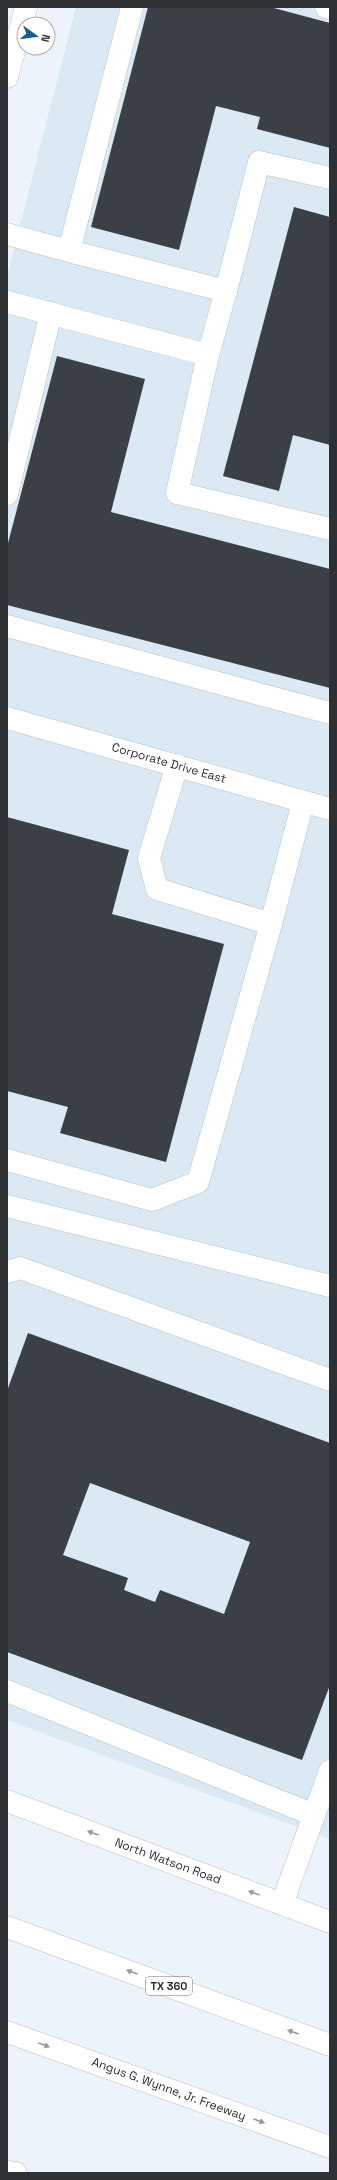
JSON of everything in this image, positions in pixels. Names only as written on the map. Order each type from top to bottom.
[{"type":"main road","points":[[7,77],[26,7]]},
{"type":"main road","points":[[69,251],[132,7]]},
{"type":"main road","points":[[326,7],[330,8]]},
{"type":"main road","points":[[330,178],[259,162],[208,355],[177,493],[330,529]]},
{"type":"main road","points":[[7,234],[226,291]]},
{"type":"main road","points":[[7,302],[208,355]]},
{"type":"main road","points":[[7,494],[51,313]]},
{"type":"main road","points":[[7,626],[330,713]]},
{"type":"main road","name":"Corporate Drive East","points":[[7,718],[330,809]]},
{"type":"main road","points":[[177,765],[149,858],[157,889],[271,924]]},
{"type":"main road","points":[[7,1160],[152,1200],[198,1182],[271,924],[303,802]]},
{"type":"main road","points":[[7,1206],[330,1286]]},
{"type":"main road","points":[[7,1272],[20,1268],[330,1380]]},
{"type":"main road","points":[[7,1691],[164,1753],[314,1815]]},
{"type":"main road","points":[[282,1904],[330,1771]]},
{"type":"main road","name":"North Watson Road","points":[[7,1801],[330,1922]]},
{"type":"main road","name":"TX 360","points":[[7,1927],[330,2045]]},
{"type":"main road","name":"Angus G. Wynne, Jr. Freeway","points":[[7,2032],[330,2147]]},
{"type":"main road","points":[[7,2172],[16,2173]]},
{"type":"shaded area","points":[[76,7],[330,7],[330,1839],[7,1720],[7,276]]},
{"type":"building","points":[[148,7],[270,7],[330,23],[330,148],[257,129],[260,117],[216,106],[179,250],[91,227]]},
{"type":"building","points":[[294,207],[330,217],[330,445],[293,435],[279,491],[223,476]]},
{"type":"building","points":[[57,356],[145,379],[111,512],[330,569],[330,688],[7,605],[7,547]]},
{"type":"building","points":[[7,817],[129,850],[112,914],[224,944],[166,1162],[60,1133],[68,1107],[7,1091]]},
{"type":"building","points":[[28,1333],[330,1443],[330,1685],[302,1760],[7,1652],[7,1391]],"holes":[[[90,1483],[250,1542],[224,1614],[160,1590],[155,1602],[124,1590],[128,1578],[63,1555]]]}]
